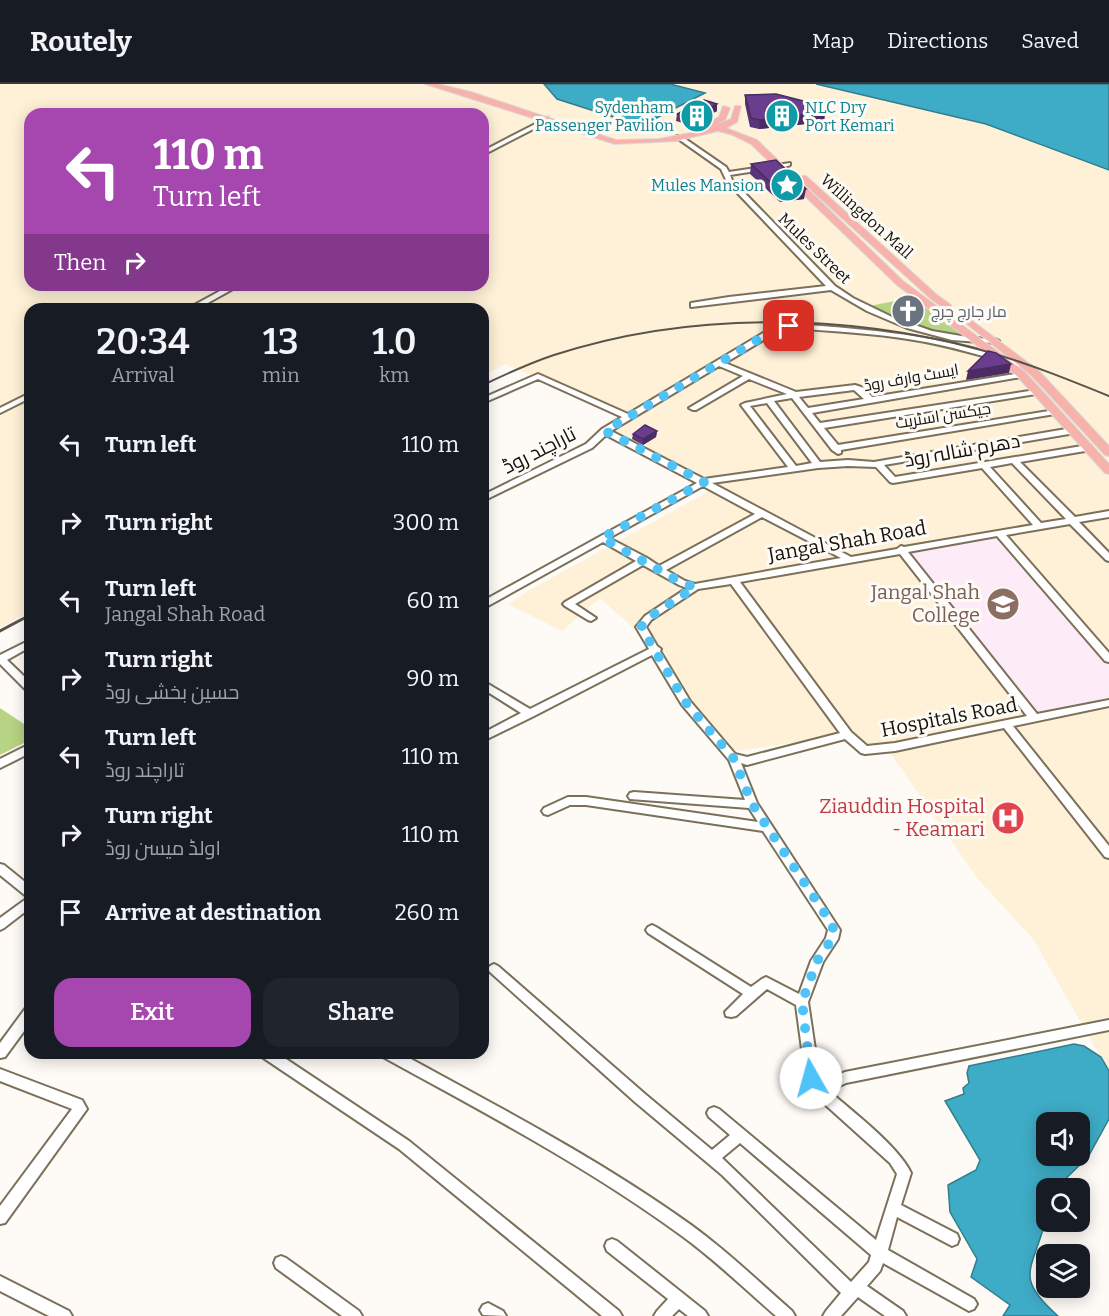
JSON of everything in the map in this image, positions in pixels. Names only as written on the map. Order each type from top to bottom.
[{"type":"main road","points":[[429,84],[468,94],[615,142],[640,142],[679,137],[734,120],[738,108]]},
{"type":"main road","points":[[440,84],[474,92],[617,138],[637,139],[716,125],[726,108]]},
{"type":"main road","name":"Willingdon Mall","points":[[716,125],[753,134],[934,297],[995,340],[1024,370]]},
{"type":"main road","name":"Willingdon Mall","points":[[716,125],[749,138],[900,283],[1001,359],[1024,370]]},
{"type":"main road","points":[[1024,370],[1036,392],[1109,471]]},
{"type":"main road","points":[[1024,370],[1109,453]]},
{"type":"street","points":[[489,150],[547,120]]},
{"type":"street","name":"Mules Street","points":[[679,137],[724,168],[729,181],[832,288],[864,308],[916,329],[978,340],[995,340]]},
{"type":"street","points":[[727,174],[788,164]]},
{"type":"street","points":[[694,305],[729,298],[832,288]]},
{"type":"street","points":[[202,303],[225,291]]},
{"type":"street","points":[[605,431],[774,330],[789,326],[913,337],[1001,359]]},
{"type":"street","points":[[718,363],[794,395],[848,463]]},
{"type":"street","name":"ایسٹ وارف روڈ","points":[[806,411],[1024,370]]},
{"type":"street","points":[[489,398],[538,376],[628,417]]},
{"type":"street","points":[[693,408],[748,376]]},
{"type":"street","points":[[794,469],[745,406],[749,403],[794,395],[855,387],[870,400]]},
{"type":"street","points":[[819,426],[1036,392]]},
{"type":"street","points":[[0,411],[24,398]]},
{"type":"street","points":[[769,400],[818,465]]},
{"type":"street","name":"جیکسن اسٹریٹ","points":[[835,448],[1055,412]]},
{"type":"street","name":"تاراچند روڈ","points":[[489,495],[589,446],[605,431],[847,558]]},
{"type":"street","points":[[877,464],[1072,431]]},
{"type":"street","name":"دھرم شالہ روڈ","points":[[704,482],[818,465],[848,463],[877,464],[893,480],[1088,448]]},
{"type":"street","points":[[1013,459],[1109,558]]},
{"type":"street","points":[[982,464],[1039,526]]},
{"type":"street","points":[[489,602],[704,482]]},
{"type":"street","points":[[660,569],[763,513]]},
{"type":"street","name":"Jangal Shah Road","points":[[695,587],[847,558],[1109,514]]},
{"type":"street","points":[[999,533],[1109,659]]},
{"type":"street","points":[[602,538],[682,583],[695,587]]},
{"type":"street","points":[[901,549],[1034,718]]},
{"type":"street","points":[[591,618],[568,604],[644,560]]},
{"type":"street","name":"Hospitals Road","points":[[734,580],[847,735],[861,748],[870,751],[1109,703]]},
{"type":"street","points":[[695,587],[643,622],[641,627],[686,703],[734,759],[752,804],[834,930],[832,939],[817,961],[802,1002],[811,1078],[819,1092],[902,1167],[904,1173],[875,1266],[836,1314]]},
{"type":"street","points":[[24,646],[2,660],[24,682]]},
{"type":"street","points":[[489,734],[656,649]]},
{"type":"street","points":[[489,688],[530,714]]},
{"type":"street","points":[[1006,724],[1109,854]]},
{"type":"street","points":[[734,759],[747,761],[847,735]]},
{"type":"street","points":[[0,764],[24,751]]},
{"type":"street","points":[[634,796],[752,804]]},
{"type":"street","points":[[548,811],[568,801],[586,801],[767,827]]},
{"type":"street","points":[[0,868],[24,888]]},
{"type":"street","points":[[0,925],[24,907]]},
{"type":"street","points":[[652,930],[752,994]]},
{"type":"street","points":[[494,969],[639,1098],[712,1158],[854,1290],[898,1316]]},
{"type":"street","points":[[731,1012],[766,982],[802,1002]]},
{"type":"street","points":[[0,1053],[24,1021]]},
{"type":"street","points":[[819,1092],[826,1085],[845,1078],[1109,1025]]},
{"type":"street","points":[[276,1059],[404,1145],[614,1316]]},
{"type":"street","points":[[399,1059],[649,1204],[706,1245],[787,1316]]},
{"type":"street","points":[[0,1075],[77,1104],[80,1109],[0,1218]]},
{"type":"street","points":[[714,1113],[880,1253],[969,1305]]},
{"type":"street","points":[[712,1158],[740,1135]]},
{"type":"street","points":[[894,1208],[952,1239]]},
{"type":"street","points":[[612,1246],[700,1316]]},
{"type":"street","points":[[281,1263],[354,1316]]},
{"type":"street","points":[[0,1284],[64,1316]]},
{"type":"street","points":[[662,1316],[678,1299]]},
{"type":"shaded area","points":[[0,84],[544,84],[557,99],[704,93],[671,84],[816,84],[986,124],[1109,170],[1109,1071],[1033,939],[977,878],[886,747],[824,738],[723,753],[639,633],[600,598],[562,631],[508,604],[713,489],[601,435],[626,419],[506,364],[489,372],[489,303],[24,303],[24,614],[0,628]]},
{"type":"shaded area","name":"Jangal Shah College","points":[[999,533],[1109,659],[1109,703],[1034,718],[901,549]]},
{"type":"green space","points":[[916,297],[978,340],[929,332],[864,307]]},
{"type":"green space","points":[[0,708],[24,724],[24,743],[0,755]]},
{"type":"water","points":[[544,84],[670,84],[705,93],[641,126],[557,99]]},
{"type":"water","points":[[816,84],[1109,84],[1109,170],[986,124]]},
{"type":"water","points":[[1074,1044],[1084,1046],[1101,1057],[1109,1071],[1109,1119],[1090,1153],[1090,1112],[1036,1112],[1036,1166],[1079,1166],[1066,1178],[1036,1178],[1036,1232],[1042,1232],[1036,1244],[1031,1265],[1031,1283],[1036,1292],[1036,1298],[1041,1298],[1058,1316],[1003,1316],[1010,1305],[971,1277],[977,1259],[950,1212],[948,1185],[976,1170],[980,1160],[945,1101],[964,1094],[963,1088],[969,1083],[967,1073],[969,1066]]},
{"type":"building","points":[[776,94],[815,104],[825,112],[760,120],[751,118],[745,95]]},
{"type":"building","points":[[704,100],[717,104],[690,118],[677,114]]},
{"type":"building","points":[[776,160],[806,189],[781,192],[751,164]]},
{"type":"building","points":[[988,351],[996,353],[1011,364],[968,371]]},
{"type":"building","points":[[645,425],[657,431],[643,439],[633,434]]},
{"type":"railway","points":[[489,382],[545,358],[605,341],[658,330],[712,324],[767,322],[875,329],[929,338],[1014,360],[1109,396]]},
{"type":"railway","points":[[0,631],[24,618]]},
{"type":"place","name":"Sydenham Passenger Pavilion","points":[[697,116]]},
{"type":"place","name":"NLC Dry Port Kemari","points":[[782,116]]},
{"type":"place","name":"Mules Mansion","points":[[787,185]]},
{"type":"place","name":"مار جارج چرچ","points":[[908,311]]},
{"type":"place","name":"Jangal Shah College","points":[[1003,604]]},
{"type":"place","name":"Ziauddin Hospital - Keamari","points":[[1008,818]]},
{"type":"route","points":[[789,326],[774,330],[605,431],[704,482],[602,538],[682,583],[695,587],[648,618],[641,627],[686,703],[734,759],[752,804],[833,926],[832,939],[817,961],[802,1002],[811,1078]]}]
